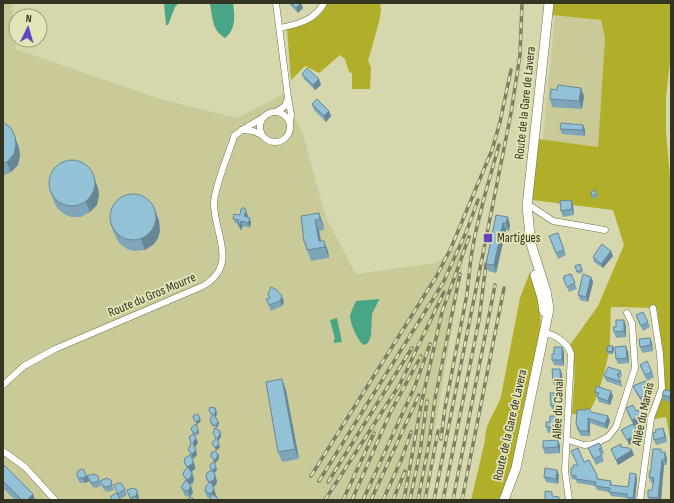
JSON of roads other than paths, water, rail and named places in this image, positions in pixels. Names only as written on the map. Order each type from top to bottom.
[{"type":"street","points":[[242,130],[253,131],[262,135],[269,141],[279,142],[290,133],[291,114],[276,3]]},
{"type":"street","points":[[280,28],[308,20],[316,15],[324,3]]},
{"type":"street","name":"Route de la Gare de Lavera","points":[[504,500],[516,468],[549,309],[548,297],[531,244],[527,206],[549,3]]},
{"type":"street","name":"Route du Gros Mourre","points":[[3,385],[24,366],[55,348],[203,286],[213,278],[220,267],[223,256],[215,210],[215,196],[234,136],[271,112],[276,112],[285,106],[288,98]]},
{"type":"street","points":[[276,112],[285,115],[290,123]]},
{"type":"street","points":[[262,135],[260,126],[264,117]]},
{"type":"street","points":[[527,206],[552,221],[605,230]]},
{"type":"street","name":"Allée du Marais","points":[[640,500],[651,418],[662,388],[660,354],[654,308]]},
{"type":"street","points":[[568,440],[584,445],[594,444],[608,437],[616,427],[635,368],[632,323],[627,313]]},
{"type":"street","name":"Allée du Canal","points":[[544,333],[552,334],[568,347],[571,354],[568,440],[565,471],[569,500]]},
{"type":"street","points":[[3,451],[24,467],[54,500]]},
{"type":"railway","points":[[434,500],[511,113],[520,55],[522,3]]},
{"type":"railway","points":[[311,476],[436,277],[451,248],[492,150],[500,122],[511,70]]},
{"type":"railway","points":[[441,439],[445,408],[467,294],[475,235],[499,145]]},
{"type":"railway","points":[[319,481],[443,283],[467,230],[478,200]]},
{"type":"railway","points":[[404,500],[421,405],[442,312],[469,237]]},
{"type":"railway","points":[[443,500],[479,320],[486,264]]},
{"type":"railway","points":[[418,500],[429,443],[435,399],[460,274]]},
{"type":"railway","points":[[453,500],[495,285]]},
{"type":"railway","points":[[462,500],[504,288]]},
{"type":"railway","points":[[325,500],[400,384],[444,292]]},
{"type":"railway","points":[[363,500],[415,386],[430,344]]},
{"type":"railway","points":[[328,482],[412,348]]},
{"type":"railway","points":[[352,500],[390,413],[421,356]]},
{"type":"railway","points":[[371,500],[419,395]]},
{"type":"railway","points":[[410,500],[420,452],[427,401]]},
{"type":"railway","points":[[425,500],[438,431]]},
{"type":"railway","points":[[383,500],[402,458],[411,432]]},
{"type":"railway","points":[[343,500],[374,433]]},
{"type":"railway","points":[[393,500],[405,471]]},
{"type":"place","name":"Martigues","points":[[488,238]]}]
